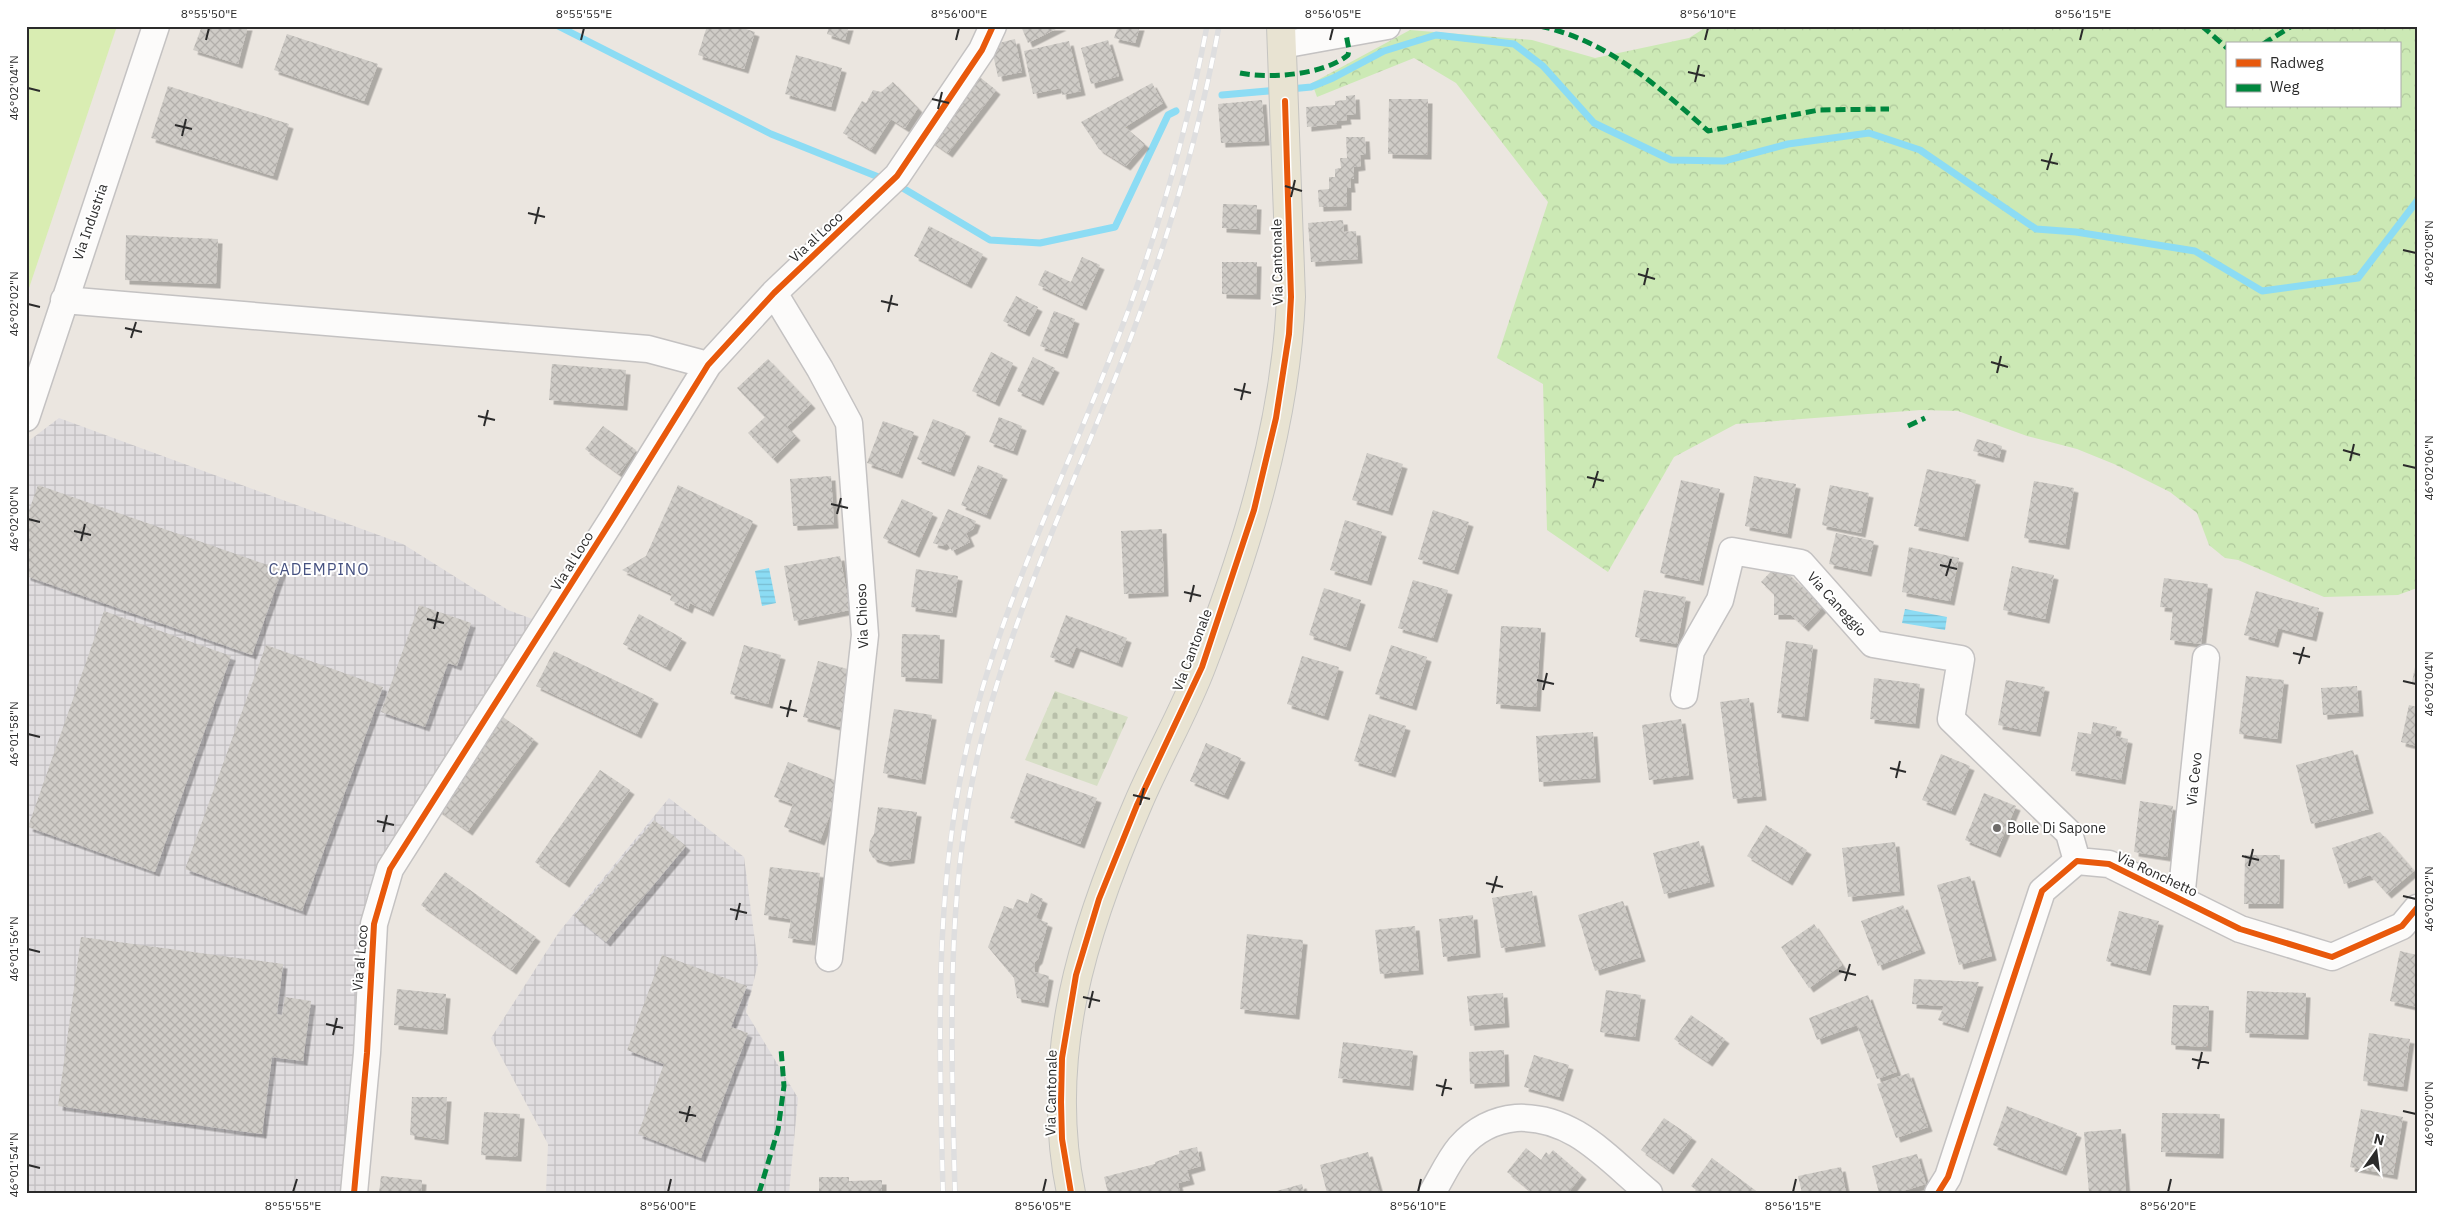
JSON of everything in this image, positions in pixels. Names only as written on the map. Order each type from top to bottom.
[{"type":"main road","name":"Via Cantonale","points":[[1070,1193],[1062,1138],[1062,1058],[1076,975],[1099,899],[1133,814],[1202,667],[1254,510],[1276,418],[1289,334],[1291,296],[1282,46]]},
{"type":"street","name":"Via Industria","points":[[26,418],[156,26]]},
{"type":"street","name":"Via al Loco","points":[[354,1193],[367,1053],[374,924],[390,869],[614,518],[708,365],[774,293],[892,182],[982,50],[993,26]]},
{"type":"street","points":[[1282,46],[1387,26]]},
{"type":"street","name":"Via Chioso","points":[[774,293],[820,370],[849,424],[865,634],[829,958]]},
{"type":"street","points":[[64,300],[648,349],[708,365]]},
{"type":"street","name":"Via Caneggio","points":[[1684,695],[1691,651],[1720,600],[1732,551],[1801,563],[1873,644],[1961,659],[1950,720],[2069,833],[2077,861]]},
{"type":"street","name":"Via Cevo","points":[[2181,899],[2206,658]]},
{"type":"street","points":[[1938,1193],[1948,1177],[2042,891],[2077,861]]},
{"type":"street","name":"Via Ronchetto","points":[[2077,861],[2109,864],[2240,929],[2332,957],[2402,926],[2417,908]]},
{"type":"street","points":[[1432,1193],[1458,1149],[1469,1137],[1489,1124],[1507,1119],[1530,1118],[1547,1120],[1579,1134],[1649,1193]]},
{"type":"shaded area","points":[[59,418],[403,544],[508,610],[546,624],[390,869],[361,1193],[26,1193],[26,443]]},
{"type":"shaded area","points":[[669,798],[744,857],[758,964],[746,1012],[798,1098],[789,1193],[546,1193],[548,1144],[491,1038],[559,932]]},
{"type":"green space","points":[[26,26],[117,26],[26,297]]},
{"type":"green space","points":[[1708,26],[2417,26],[2417,588],[2398,595],[2324,597],[2238,560],[2225,558],[2209,545],[2197,513],[2170,492],[2114,464],[2077,449],[2027,436],[1958,411],[1921,410],[1736,424],[1674,457],[1608,572],[1547,530],[1543,384],[1497,358],[1548,202],[1456,83],[1414,58],[1317,97],[1312,83],[1410,30],[1532,40],[1595,58],[1689,38]]},
{"type":"green space","points":[[1055,691],[1128,717],[1097,786],[1025,760]]},
{"type":"water","points":[[769,568],[776,603],[762,606],[755,571]]},
{"type":"water","points":[[1905,609],[1947,617],[1945,630],[1902,623]]},
{"type":"building","points":[[202,26],[248,26],[238,64],[193,50]]},
{"type":"building","points":[[707,26],[737,26],[755,32],[744,69],[698,55]]},
{"type":"building","points":[[829,26],[849,26],[845,40],[827,34]]},
{"type":"building","points":[[1021,26],[1062,26],[1028,43]]},
{"type":"building","points":[[1118,26],[1140,26],[1135,43],[1114,38]]},
{"type":"building","points":[[287,34],[378,64],[364,101],[274,70]]},
{"type":"building","points":[[1015,39],[1022,72],[998,77],[991,45]]},
{"type":"building","points":[[1108,40],[1119,76],[1091,84],[1081,48]]},
{"type":"building","points":[[1069,41],[1081,91],[1062,95],[1061,88],[1033,94],[1024,51]]},
{"type":"building","points":[[796,55],[842,68],[831,107],[785,94]]},
{"type":"building","points":[[977,75],[996,90],[948,153],[928,139]]},
{"type":"building","points":[[893,82],[918,108],[905,128],[891,119],[871,150],[843,133],[862,101],[866,103],[873,90],[881,92]]},
{"type":"building","points":[[1152,83],[1163,103],[1125,127],[1145,144],[1126,166],[1099,149],[1081,122]]},
{"type":"building","points":[[168,86],[289,124],[273,176],[151,138]]},
{"type":"building","points":[[1355,95],[1356,115],[1346,115],[1347,120],[1337,121],[1337,124],[1307,127],[1306,107],[1335,105],[1335,101],[1346,100],[1346,96]]},
{"type":"building","points":[[1389,99],[1428,99],[1427,155],[1388,154]]},
{"type":"building","points":[[1262,100],[1265,141],[1221,143],[1218,104]]},
{"type":"building","points":[[1346,137],[1365,137],[1366,155],[1360,155],[1361,166],[1354,167],[1354,179],[1350,179],[1351,188],[1347,188],[1347,206],[1319,207],[1318,190],[1329,189],[1329,177],[1335,177],[1335,169],[1341,168],[1340,158],[1347,158]]},
{"type":"building","points":[[1223,204],[1257,205],[1256,230],[1222,228]]},
{"type":"building","points":[[1343,220],[1344,232],[1356,231],[1358,259],[1311,262],[1308,223]]},
{"type":"building","points":[[929,226],[983,254],[967,284],[914,256]]},
{"type":"building","points":[[126,235],[218,239],[216,284],[125,280]]},
{"type":"building","points":[[1082,257],[1100,265],[1082,306],[1038,285],[1045,270],[1071,282]]},
{"type":"building","points":[[1222,262],[1257,262],[1256,295],[1222,294]]},
{"type":"building","points":[[1016,296],[1038,307],[1025,332],[1003,321]]},
{"type":"building","points":[[1054,311],[1075,319],[1063,354],[1040,346]]},
{"type":"building","points":[[991,352],[1013,363],[995,402],[972,391]]},
{"type":"building","points":[[1033,357],[1055,368],[1039,401],[1017,391]]},
{"type":"building","points":[[768,359],[811,404],[787,427],[796,436],[773,459],[748,433],[765,417],[737,388]]},
{"type":"building","points":[[552,364],[626,370],[623,406],[549,400]]},
{"type":"building","points":[[999,417],[1022,426],[1013,451],[989,442]]},
{"type":"building","points":[[933,419],[966,432],[950,472],[917,459]]},
{"type":"building","points":[[883,421],[914,432],[898,474],[867,463]]},
{"type":"building","points":[[603,426],[636,450],[619,474],[585,449]]},
{"type":"building","points":[[1977,439],[2002,446],[1999,458],[1973,451]]},
{"type":"building","points":[[1367,453],[1403,464],[1388,511],[1352,500]]},
{"type":"building","points":[[978,465],[1003,475],[986,515],[961,505]]},
{"type":"building","points":[[1927,469],[1976,480],[1964,537],[1914,526]]},
{"type":"building","points":[[831,476],[834,524],[793,526],[790,479]]},
{"type":"building","points":[[1754,476],[1796,484],[1787,534],[1745,526]]},
{"type":"building","points":[[1681,480],[1720,489],[1699,581],[1660,573]]},
{"type":"building","points":[[2034,481],[2074,488],[2065,545],[2024,538]]},
{"type":"building","points":[[38,485],[282,570],[252,655],[26,576],[26,519]]},
{"type":"building","points":[[678,485],[753,521],[709,612],[690,603],[688,609],[670,600],[672,594],[622,570],[646,556]]},
{"type":"building","points":[[1830,485],[1869,493],[1861,533],[1822,525]]},
{"type":"building","points":[[902,499],[933,513],[915,553],[883,538]]},
{"type":"building","points":[[948,509],[976,521],[973,529],[966,533],[970,542],[952,551],[947,543],[942,546],[933,543]]},
{"type":"building","points":[[1433,510],[1469,522],[1454,570],[1418,559]]},
{"type":"building","points":[[1345,520],[1382,532],[1367,581],[1330,570]]},
{"type":"building","points":[[1162,529],[1164,592],[1124,594],[1121,531]]},
{"type":"building","points":[[1836,533],[1874,541],[1867,572],[1829,564]]},
{"type":"building","points":[[1909,547],[1959,558],[1950,601],[1902,592]]},
{"type":"building","points":[[840,556],[850,610],[794,621],[784,566]]},
{"type":"building","points":[[1778,564],[1823,607],[1804,627],[1791,615],[1774,615],[1774,594],[1761,582]]},
{"type":"building","points":[[2012,566],[2054,575],[2045,619],[2003,610]]},
{"type":"building","points":[[916,569],[958,576],[952,613],[911,607]]},
{"type":"building","points":[[2164,578],[2208,584],[2201,644],[2170,640],[2173,608],[2160,607]]},
{"type":"building","points":[[1413,580],[1448,590],[1433,638],[1398,628]]},
{"type":"building","points":[[1324,588],[1361,600],[1346,647],[1309,635]]},
{"type":"building","points":[[1644,590],[1686,597],[1677,644],[1635,637]]},
{"type":"building","points":[[2256,591],[2319,608],[2312,637],[2278,628],[2274,643],[2244,635]]},
{"type":"building","points":[[419,605],[471,623],[457,666],[448,663],[425,727],[381,712]]},
{"type":"building","points":[[104,611],[231,656],[155,872],[28,827]]},
{"type":"building","points":[[639,614],[682,638],[666,667],[623,644]]},
{"type":"building","points":[[1066,615],[1127,638],[1118,663],[1076,647],[1069,664],[1050,657]]},
{"type":"building","points":[[1501,626],[1541,628],[1536,707],[1496,704]]},
{"type":"building","points":[[902,634],[940,635],[938,679],[901,677]]},
{"type":"building","points":[[1786,641],[1813,645],[1804,717],[1777,713]]},
{"type":"building","points":[[266,645],[383,687],[302,911],[185,869]]},
{"type":"building","points":[[744,645],[781,655],[768,704],[730,694]]},
{"type":"building","points":[[1391,645],[1427,657],[1412,706],[1375,694]]},
{"type":"building","points":[[554,651],[654,699],[637,734],[536,686]]},
{"type":"building","points":[[1302,656],[1339,667],[1324,716],[1287,704]]},
{"type":"building","points":[[818,661],[855,671],[840,727],[803,717]]},
{"type":"building","points":[[2417,662],[2417,684],[2412,682]]},
{"type":"building","points":[[2246,676],[2284,680],[2277,739],[2239,734]]},
{"type":"building","points":[[1874,678],[1920,684],[1915,724],[1870,719]]},
{"type":"building","points":[[2006,680],[2045,687],[2036,732],[1998,725]]},
{"type":"building","points":[[2357,686],[2359,712],[2323,715],[2321,688]]},
{"type":"building","points":[[1749,698],[1762,796],[1733,799],[1720,702]]},
{"type":"building","points":[[2409,705],[2417,707],[2417,746],[2401,742]]},
{"type":"building","points":[[894,709],[932,715],[921,780],[883,773]]},
{"type":"building","points":[[1369,714],[1406,726],[1391,773],[1354,761]]},
{"type":"building","points":[[503,717],[534,739],[468,831],[437,809]]},
{"type":"building","points":[[1681,719],[1689,775],[1649,780],[1642,725]]},
{"type":"building","points":[[2093,722],[2117,727],[2115,736],[2128,739],[2121,780],[2071,771],[2078,732],[2091,734]]},
{"type":"building","points":[[1593,732],[1596,778],[1539,782],[1536,736]]},
{"type":"building","points":[[1206,743],[1241,758],[1224,795],[1190,781]]},
{"type":"building","points":[[2353,750],[2369,809],[2311,824],[2296,765]]},
{"type":"building","points":[[1941,754],[1970,766],[1951,811],[1922,800]]},
{"type":"building","points":[[788,762],[842,783],[820,841],[784,827],[793,804],[774,797]]},
{"type":"building","points":[[600,770],[630,790],[565,883],[535,862]]},
{"type":"building","points":[[1027,773],[1097,798],[1080,844],[1010,818]]},
{"type":"building","points":[[1984,793],[2016,806],[1996,853],[1965,840]]},
{"type":"building","points":[[2140,801],[2173,806],[2167,857],[2134,852]]},
{"type":"building","points":[[878,807],[917,812],[910,859],[886,862],[873,858],[869,851]]},
{"type":"building","points":[[654,820],[686,846],[606,942],[574,916]]},
{"type":"building","points":[[1766,825],[1807,850],[1788,881],[1747,856]]},
{"type":"building","points":[[2380,832],[2414,871],[2387,894],[2370,875],[2344,884],[2332,848]]},
{"type":"building","points":[[1699,841],[1710,882],[1664,894],[1653,853]]},
{"type":"building","points":[[1895,842],[1900,891],[1848,897],[1842,848]]},
{"type":"building","points":[[2245,855],[2280,855],[2279,904],[2244,904]]},
{"type":"building","points":[[770,867],[820,873],[811,941],[788,938],[791,919],[764,915]]},
{"type":"building","points":[[445,872],[536,937],[512,970],[421,905]]},
{"type":"building","points":[[1970,876],[1992,956],[1959,965],[1937,885]]},
{"type":"building","points":[[1532,891],[1541,942],[1501,948],[1492,898]]},
{"type":"building","points":[[1031,893],[1043,899],[1036,918],[1048,923],[1034,967],[1035,972],[1049,976],[1044,1003],[1017,998],[1014,978],[988,947],[1004,906],[1013,909],[1017,899],[1028,903]]},
{"type":"building","points":[[1623,901],[1641,957],[1595,971],[1578,915]]},
{"type":"building","points":[[1903,905],[1921,949],[1878,966],[1861,921]]},
{"type":"building","points":[[2119,911],[2159,921],[2146,971],[2106,961]]},
{"type":"building","points":[[1473,915],[1476,953],[1443,957],[1439,919]]},
{"type":"building","points":[[1814,924],[1842,965],[1809,988],[1781,947]]},
{"type":"building","points":[[1415,926],[1419,970],[1380,974],[1375,930]]},
{"type":"building","points":[[1247,934],[1303,940],[1295,1015],[1240,1009]]},
{"type":"building","points":[[81,937],[283,964],[277,1014],[282,1015],[285,997],[311,1001],[303,1061],[272,1057],[262,1134],[58,1106]]},
{"type":"building","points":[[2400,951],[2417,955],[2417,1007],[2390,1001]]},
{"type":"building","points":[[662,955],[747,986],[731,1027],[748,1033],[701,1158],[638,1134],[664,1064],[627,1050]]},
{"type":"building","points":[[1914,979],[1979,982],[1964,1028],[1938,1020],[1944,1006],[1912,1004]]},
{"type":"building","points":[[397,989],[446,994],[443,1030],[394,1025]]},
{"type":"building","points":[[1606,990],[1641,995],[1635,1037],[1600,1032]]},
{"type":"building","points":[[2247,991],[2306,993],[2304,1035],[2245,1033]]},
{"type":"building","points":[[1503,993],[1505,1023],[1470,1026],[1467,996]]},
{"type":"building","points":[[1868,995],[1897,1072],[1877,1079],[1857,1025],[1817,1040],[1809,1018]]},
{"type":"building","points":[[2173,1005],[2209,1006],[2207,1047],[2171,1045]]},
{"type":"building","points":[[1691,1015],[1725,1039],[1708,1062],[1674,1039]]},
{"type":"building","points":[[2369,1033],[2410,1039],[2403,1087],[2363,1081]]},
{"type":"building","points":[[1343,1042],[1413,1051],[1409,1086],[1338,1078]]},
{"type":"building","points":[[1504,1050],[1505,1082],[1470,1084],[1469,1052]]},
{"type":"building","points":[[1534,1055],[1569,1065],[1559,1097],[1524,1087]]},
{"type":"building","points":[[1909,1073],[1928,1127],[1896,1138],[1877,1084]]},
{"type":"building","points":[[412,1097],[447,1097],[444,1140],[410,1135]]},
{"type":"building","points":[[2007,1106],[2077,1133],[2062,1171],[1993,1145]]},
{"type":"building","points":[[2361,1109],[2403,1117],[2393,1175],[2350,1167]]},
{"type":"building","points":[[484,1112],[520,1114],[517,1157],[481,1155]]},
{"type":"building","points":[[2162,1113],[2220,1114],[2219,1154],[2161,1152]]},
{"type":"building","points":[[1664,1118],[1692,1137],[1669,1170],[1641,1150]]},
{"type":"building","points":[[2121,1129],[2126,1193],[2089,1193],[2084,1132]]},
{"type":"building","points":[[1197,1147],[1201,1166],[1187,1170],[1190,1180],[1178,1183],[1180,1193],[1108,1193],[1104,1177],[1155,1164],[1155,1162],[1179,1154],[1179,1151]]},
{"type":"building","points":[[1526,1148],[1541,1160],[1546,1152],[1549,1155],[1553,1150],[1582,1175],[1568,1193],[1533,1193],[1507,1172]]},
{"type":"building","points":[[1368,1152],[1380,1193],[1327,1193],[1320,1165]]},
{"type":"building","points":[[1917,1154],[1926,1184],[1896,1193],[1879,1193],[1872,1166]]},
{"type":"building","points":[[1712,1158],[1759,1193],[1700,1193],[1691,1186]]},
{"type":"building","points":[[1841,1167],[1846,1193],[1802,1193],[1798,1176]]},
{"type":"building","points":[[381,1176],[422,1180],[421,1193],[379,1193]]},
{"type":"building","points":[[819,1177],[849,1177],[849,1181],[882,1180],[882,1193],[819,1193]]},
{"type":"building","points":[[1302,1184],[1304,1193],[1273,1192]]},
{"type":"waterway","points":[[558,26],[771,134],[886,180]]},
{"type":"waterway","points":[[1290,89],[1311,87],[1333,78],[1384,51],[1436,35],[1514,44],[1543,66],[1594,123],[1671,160],[1724,161],[1788,144],[1869,133],[1920,150],[2036,229],[2076,232],[2195,251],[2262,291],[2358,278],[2417,201]]},
{"type":"waterway","points":[[1222,95],[1279,90]]},
{"type":"waterway","points":[[896,184],[990,240],[1040,243],[1115,227],[1168,115],[1176,111]]},
{"type":"railway","points":[[943,1193],[940,1015],[945,897],[951,838],[960,780],[973,722],[986,675],[1018,583],[1126,318],[1154,236],[1189,111],[1207,26]]},
{"type":"railway","points":[[955,1193],[952,1074],[953,956],[963,838],[972,780],[986,722],[1015,629],[1123,358],[1153,277],[1190,153],[1211,69],[1219,26]]},
{"type":"marked path","points":[[1540,26],[1588,42],[1631,67],[1708,131],[1819,110],[1889,109]]},
{"type":"marked path","points":[[2202,26],[2226,47]]},
{"type":"marked path","points":[[2266,42],[2292,26]]},
{"type":"marked path","points":[[1240,73],[1266,76],[1296,74],[1325,67],[1338,62],[1348,55],[1346,34]]},
{"type":"marked path","points":[[1908,426],[1925,418]]},
{"type":"marked path","points":[[759,1193],[778,1130],[784,1086],[781,1049]]},
{"type":"cycle path","points":[[354,1193],[367,1053],[374,924],[390,869],[708,365],[774,293],[897,176],[982,50],[993,26]]},
{"type":"cycle path","points":[[1071,1193],[1062,1139],[1062,1058],[1076,975],[1099,899],[1137,805],[1202,667],[1254,510],[1276,418],[1289,334],[1291,297],[1285,101]]},
{"type":"cycle path","points":[[1938,1193],[1948,1177],[2042,891],[2077,861],[2109,864],[2240,929],[2332,957],[2402,926],[2417,908]]},
{"type":"place","name":"Bolle Di Sapone","points":[[1997,828]]},
{"type":"district","name":"CADEMPINO","points":[[319,569]]}]
